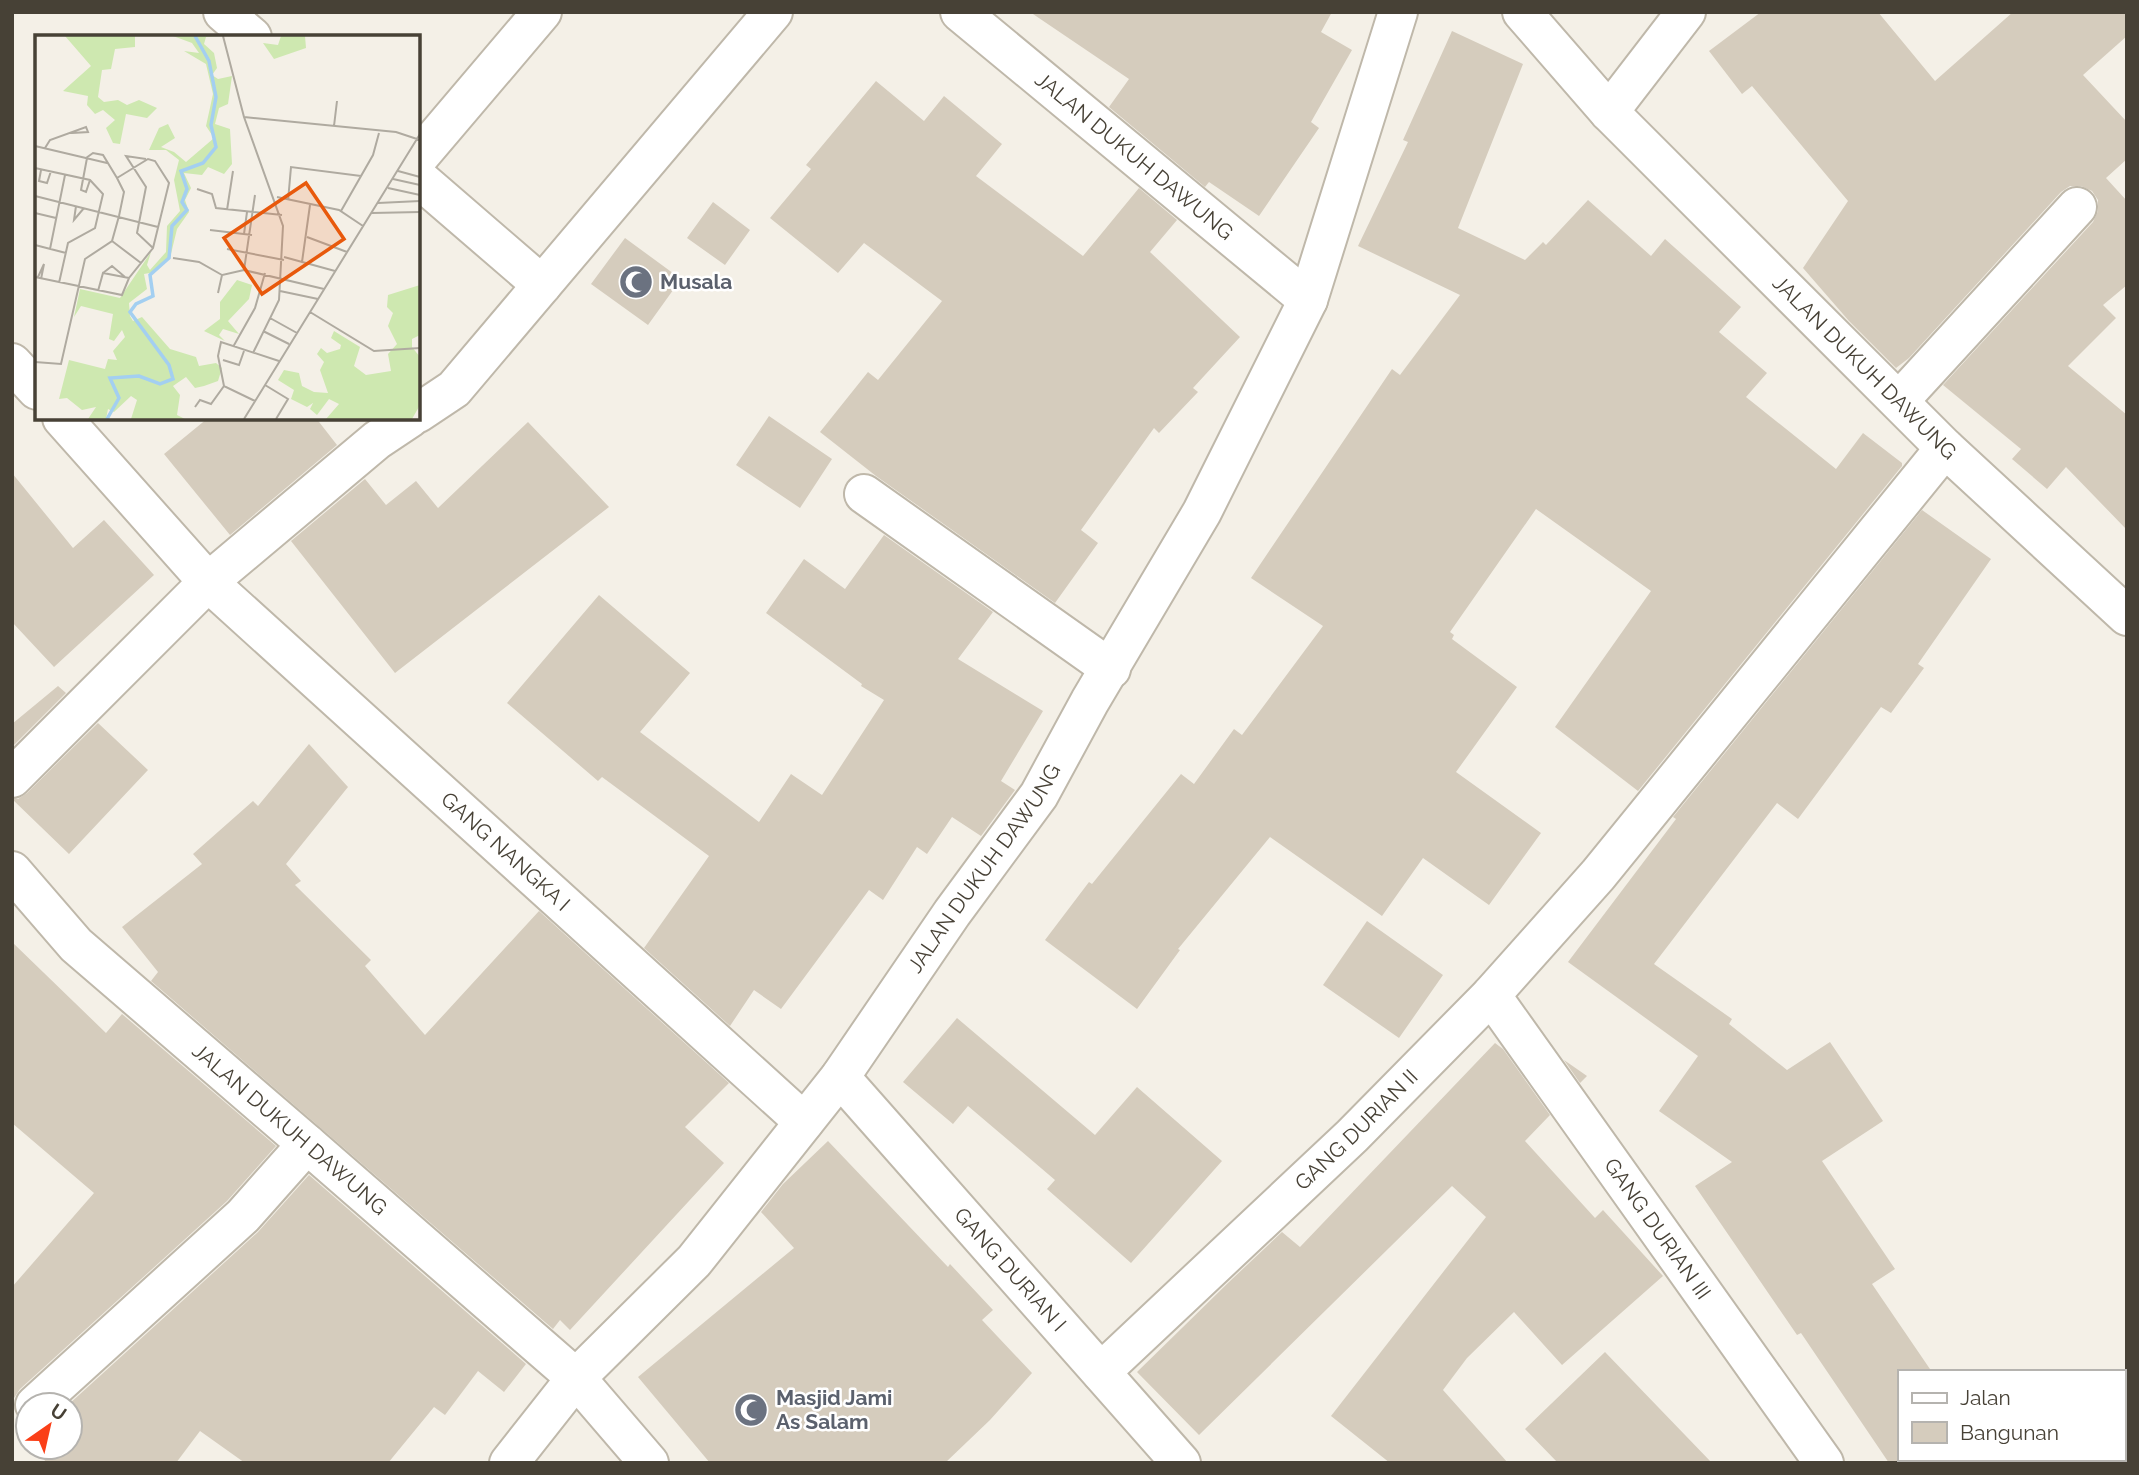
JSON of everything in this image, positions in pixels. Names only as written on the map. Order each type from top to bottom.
[{"type":"street","points":[[223,12],[250,35]]},
{"type":"street","points":[[420,156],[542,12]]},
{"type":"street","points":[[420,412],[454,389],[773,12]]},
{"type":"street","name":"JALAN DUKUH DAWUNG","points":[[960,12],[1308,300]]},
{"type":"street","name":"JALAN DUKUH DAWUNG","points":[[509,1463],[576,1378],[694,1261],[840,1077],[952,913],[1039,795],[1090,701],[1202,512],[1308,300],[1398,12]]},
{"type":"street","name":"JALAN DUKUH DAWUNG","points":[[1522,12],[1609,111],[1945,448],[2127,616]]},
{"type":"street","points":[[1609,111],[1686,12]]},
{"type":"street","points":[[420,180],[542,285]]},
{"type":"street","points":[[1899,401],[2077,207]]},
{"type":"street","points":[[12,363],[35,388]]},
{"type":"street","points":[[64,420],[208,582]]},
{"type":"street","points":[[12,778],[208,582],[377,440],[407,420]]},
{"type":"street","name":"GANG DURIAN II","points":[[1101,1372],[1352,1136],[1491,995],[1598,875],[1945,448]]},
{"type":"street","points":[[864,494],[1111,669]]},
{"type":"street","name":"GANG NANGKA I","points":[[208,582],[804,1122]]},
{"type":"street","name":"JALAN DUKUH DAWUNG","points":[[12,871],[76,945],[576,1378],[649,1463]]},
{"type":"street","name":"GANG DURIAN III","points":[[1491,995],[1824,1463]]},
{"type":"street","name":"GANG DURIAN I","points":[[840,1077],[1181,1463]]},
{"type":"street","points":[[50,1391],[243,1216],[307,1144]]},
{"type":"building","points":[[1030,12],[1332,12],[1321,32],[1352,50],[1311,122],[1319,128],[1259,216],[1209,182],[1205,187],[1109,107],[1129,79]]},
{"type":"building","points":[[1761,12],[1878,12],[1935,81],[2013,12],[2127,12],[2127,36],[2083,75],[2127,122],[2127,159],[2106,178],[2127,201],[2127,285],[2103,305],[2116,318],[2068,366],[2127,415],[2127,530],[2066,467],[2047,489],[2012,459],[2021,449],[1943,385],[2093,222],[2098,211],[2098,200],[2092,191],[2081,186],[2070,186],[2061,192],[1909,358],[1896,368],[1849,321],[1803,268],[1848,201],[1752,86],[1742,94],[1709,51]]},
{"type":"building","points":[[1452,31],[1523,64],[1458,228],[1525,260],[1543,242],[1546,245],[1588,200],[1651,256],[1665,239],[1741,307],[1719,332],[1767,373],[1746,397],[1836,469],[1863,433],[1902,463],[1902,466],[1638,791],[1555,727],[1651,591],[1536,509],[1450,632],[1454,635],[1452,639],[1517,687],[1456,772],[1541,833],[1489,905],[1423,858],[1382,916],[1270,837],[1178,949],[1180,950],[1137,1009],[1045,940],[1089,882],[1092,884],[1181,774],[1194,784],[1234,729],[1242,735],[1323,626],[1251,578],[1392,369],[1400,375],[1460,295],[1358,246],[1408,142],[1403,140]]},
{"type":"building","points":[[876,81],[924,121],[944,96],[1002,144],[976,176],[1083,256],[1139,188],[1177,220],[1150,252],[1240,337],[1193,388],[1198,392],[1159,433],[1154,428],[1081,530],[1098,543],[1055,603],[876,476],[820,432],[868,372],[878,380],[942,301],[864,243],[838,273],[770,218],[811,169],[806,165]]},
{"type":"building","points":[[713,202],[750,230],[725,265],[687,238]]},
{"type":"building","name":"Musala","points":[[625,238],[681,279],[648,325],[591,284]]},
{"type":"building","points":[[769,416],[832,459],[800,508],[736,465]]},
{"type":"building","points":[[206,420],[318,420],[337,445],[230,535],[164,454]]},
{"type":"building","points":[[528,422],[609,507],[395,673],[291,541],[365,479],[386,505],[416,481],[438,508]]},
{"type":"building","points":[[12,473],[73,548],[104,520],[154,575],[54,667],[12,622]]},
{"type":"building","points":[[1922,510],[1991,559],[1918,664],[1924,668],[1891,713],[1881,707],[1798,819],[1777,803],[1654,964],[1732,1019],[1729,1024],[1787,1070],[1830,1042],[1883,1121],[1822,1161],[1895,1269],[1872,1284],[1931,1370],[1898,1370],[1899,1463],[1889,1463],[1801,1333],[1797,1335],[1695,1186],[1732,1162],[1659,1111],[1698,1056],[1568,962],[1676,819],[1673,817]]},
{"type":"building","points":[[884,535],[993,612],[958,659],[1043,711],[1001,781],[1015,790],[981,836],[952,817],[927,854],[917,847],[883,900],[869,890],[781,1009],[754,990],[730,1026],[644,948],[709,856],[602,777],[598,781],[507,703],[599,595],[690,673],[640,732],[759,822],[791,774],[822,795],[884,700],[861,686],[862,684],[766,613],[804,559],[845,589]]},
{"type":"building","points":[[58,686],[66,693],[12,747],[12,724]]},
{"type":"building","points":[[98,723],[148,770],[69,854],[12,799],[18,799],[27,793]]},
{"type":"building","points":[[309,744],[348,787],[286,864],[301,881],[295,885],[371,960],[365,966],[425,1035],[539,911],[729,1083],[685,1127],[724,1163],[570,1330],[560,1320],[553,1329],[151,981],[158,972],[122,927],[202,864],[193,854],[253,801],[258,806]]},
{"type":"building","points":[[1367,921],[1443,975],[1399,1038],[1323,985]]},
{"type":"building","points":[[12,942],[106,1033],[122,1014],[276,1146],[227,1201],[19,1391],[14,1391],[14,1403],[12,1287],[94,1193],[12,1123]]},
{"type":"building","points":[[957,1018],[1095,1135],[1137,1087],[1222,1161],[1131,1263],[1047,1189],[1055,1180],[968,1106],[953,1124],[903,1082]]},
{"type":"building","points":[[1495,1043],[1503,1049],[1550,1115],[1525,1141],[1595,1218],[1603,1210],[1663,1276],[1562,1365],[1514,1312],[1467,1358],[1443,1390],[1508,1463],[1390,1463],[1331,1416],[1486,1217],[1452,1186],[1199,1435],[1137,1372],[1282,1232],[1300,1247]]},
{"type":"building","points":[[1564,1060],[1587,1076],[1580,1083]]},
{"type":"building","points":[[828,1141],[948,1267],[950,1264],[993,1310],[982,1320],[1032,1373],[990,1420],[945,1463],[710,1463],[638,1377],[794,1248],[761,1212],[783,1184]]},
{"type":"building","points":[[309,1175],[526,1364],[504,1392],[478,1371],[445,1415],[434,1407],[388,1463],[245,1463],[200,1431],[176,1463],[46,1463],[45,1461],[84,1461],[83,1391],[258,1232]]},
{"type":"building","points":[[1605,1352],[1712,1463],[1558,1463],[1525,1429]]},
{"type":"place","name":"Musala","points":[[636,282]]},
{"type":"place","name":"Masjid Jami As Salam","points":[[751,1410]]}]
